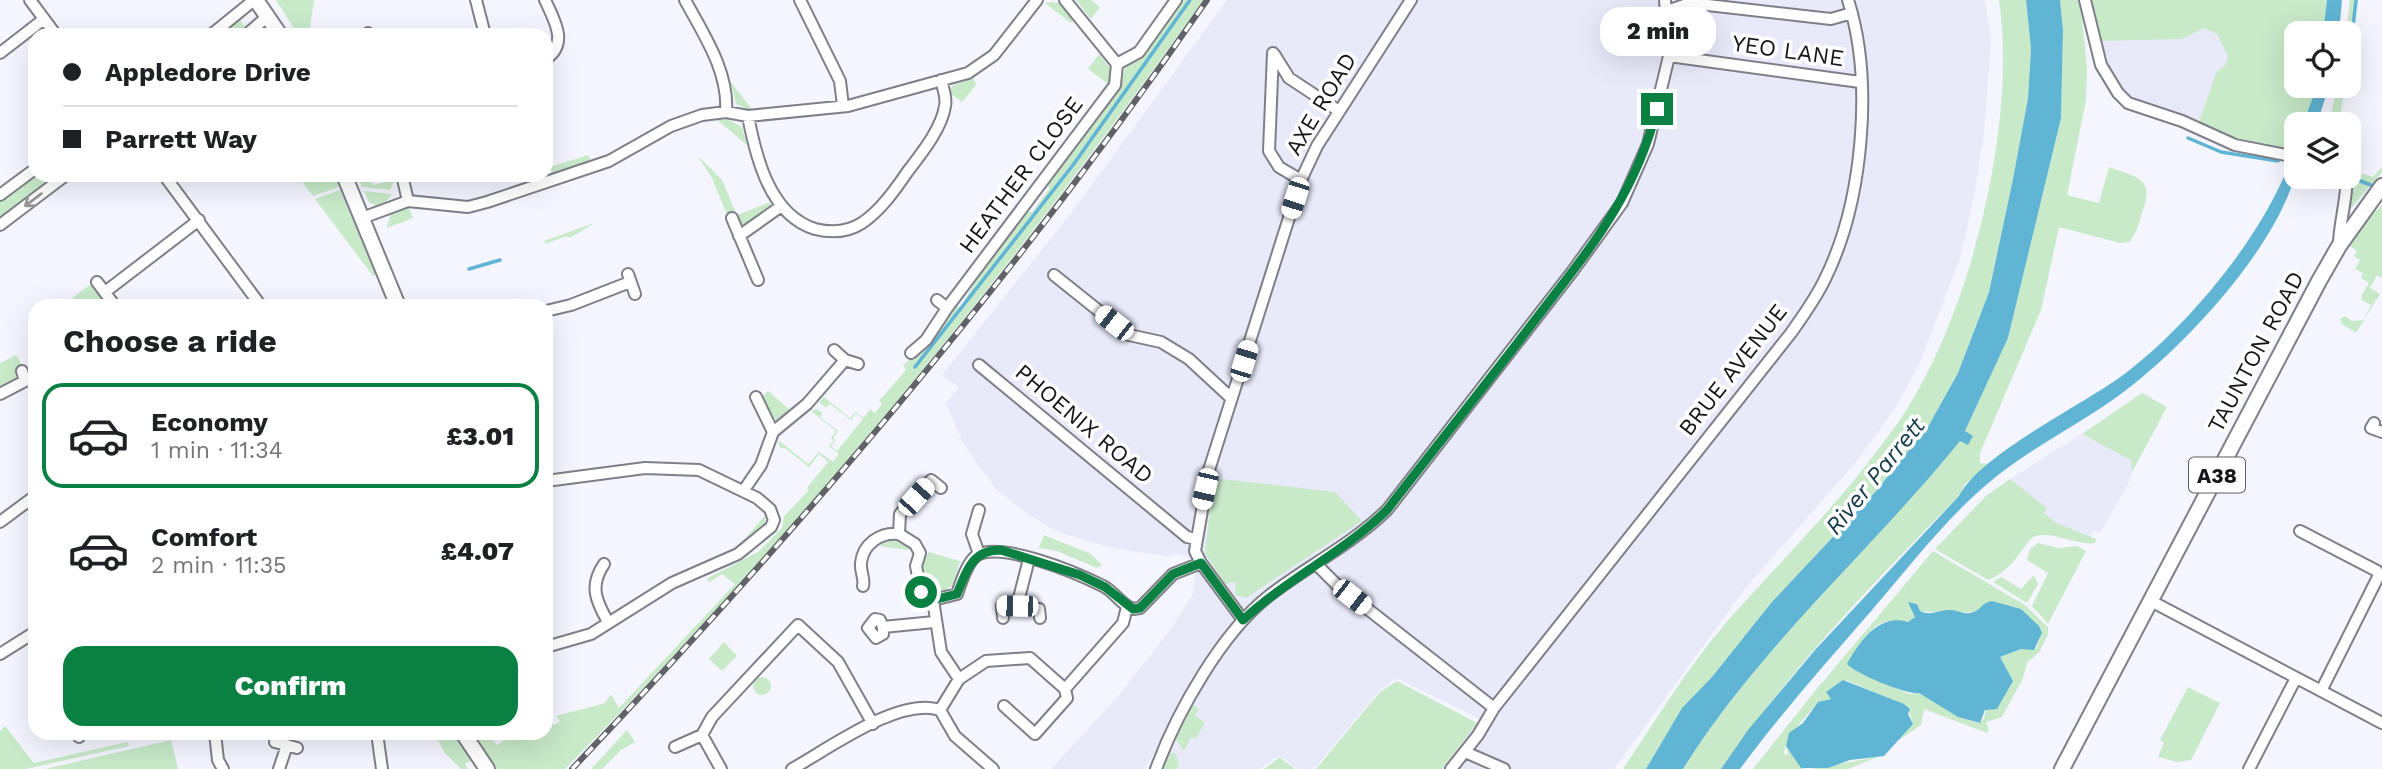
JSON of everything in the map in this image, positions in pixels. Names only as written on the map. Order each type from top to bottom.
[{"type":"main road","points":[[255,0],[276,28]]},
{"type":"main road","points":[[347,182],[395,299]]},
{"type":"main road","name":"TAUNTON ROAD","points":[[2062,769],[2339,246],[2382,187]]},
{"type":"main road","points":[[468,740],[487,769]]},
{"type":"street","points":[[30,0],[51,28]]},
{"type":"street","points":[[220,28],[255,0]]},
{"type":"street","points":[[476,0],[483,28]]},
{"type":"street","points":[[545,0],[559,37],[558,46],[553,51]]},
{"type":"street","points":[[685,0],[727,85],[726,112]]},
{"type":"street","points":[[800,0],[839,81],[843,106]]},
{"type":"street","points":[[553,180],[609,161],[676,123],[702,115],[726,112],[748,116],[843,106],[968,73],[987,62],[1038,0]]},
{"type":"street","points":[[1065,0],[1117,64],[1139,52],[1176,0]]},
{"type":"street","name":"AXE ROAD","points":[[1243,620],[1195,551],[1209,470],[1301,180],[1317,146],[1411,0]]},
{"type":"street","name":"BRUE AVENUE","points":[[1451,769],[1494,708],[1791,334],[1825,279],[1849,212],[1862,117],[1852,13],[1848,0]]},
{"type":"street","points":[[2085,0],[2101,65],[2118,93],[2128,103],[2182,121],[2235,145],[2284,154]]},
{"type":"street","points":[[1156,769],[1204,672],[1243,620],[1269,596],[1363,533],[1387,510],[1572,272],[1622,203],[1648,144],[1669,56],[1666,5],[1690,3],[1832,19],[1852,13]]},
{"type":"street","points":[[254,28],[268,16]]},
{"type":"street","points":[[32,28],[44,19]]},
{"type":"street","points":[[0,53],[28,31]]},
{"type":"street","points":[[1301,180],[1279,167],[1269,151],[1273,53],[1289,78],[1339,111]]},
{"type":"street","name":"YEO LANE","points":[[1669,56],[1860,82]]},
{"type":"street","name":"HEATHER CLOSE","points":[[911,353],[926,340],[947,308],[1115,85],[1117,64]]},
{"type":"street","points":[[748,116],[754,143],[780,207],[801,223],[822,231],[847,229],[867,219],[898,185],[941,118],[946,102],[941,80]]},
{"type":"street","points":[[0,195],[28,174]]},
{"type":"street","points":[[0,225],[57,182]]},
{"type":"street","points":[[169,182],[256,299]]},
{"type":"street","points":[[404,182],[408,201]]},
{"type":"street","points":[[362,218],[408,201],[468,206],[547,182]]},
{"type":"street","points":[[2339,246],[2341,209],[2347,189]]},
{"type":"street","points":[[739,236],[780,207]]},
{"type":"street","points":[[732,218],[758,280]]},
{"type":"street","points":[[105,292],[199,220]]},
{"type":"street","points":[[1054,275],[1129,335],[1161,342],[1189,359],[1230,397]]},
{"type":"street","points":[[553,309],[571,305],[629,278],[635,294]]},
{"type":"street","points":[[97,282],[110,299]]},
{"type":"street","points":[[937,300],[947,308]]},
{"type":"street","points":[[834,350],[845,360],[858,364]]},
{"type":"street","points":[[744,490],[761,465],[773,432],[807,404],[845,360]]},
{"type":"street","name":"PHOENIX ROAD","points":[[979,365],[1186,537],[1196,539]]},
{"type":"street","points":[[0,394],[24,381],[22,371]]},
{"type":"street","points":[[756,397],[773,432]]},
{"type":"street","points":[[2374,423],[2371,428],[2382,432]]},
{"type":"street","points":[[553,480],[645,468],[699,470],[744,490],[770,509],[774,523],[738,554],[672,583],[591,634],[553,645]]},
{"type":"street","points":[[899,534],[900,514],[931,480],[941,488]]},
{"type":"street","points":[[0,522],[28,501]]},
{"type":"street","points":[[979,510],[972,534],[979,554]]},
{"type":"street","points":[[2300,531],[2381,575],[2321,691]]},
{"type":"street","points":[[863,586],[863,552],[885,534],[899,534],[915,544],[920,553],[916,566],[921,592],[933,600],[957,594],[971,561],[979,554],[1001,550],[1080,575],[1105,587],[1127,607],[1140,608],[1173,574],[1201,563]]},
{"type":"street","points":[[1017,606],[1030,559]]},
{"type":"street","points":[[1317,565],[1336,585],[1494,708]]},
{"type":"street","points":[[598,568],[594,585],[596,600],[608,622]]},
{"type":"street","points":[[933,600],[934,622],[941,652],[959,679]]},
{"type":"street","points":[[2151,601],[2382,723]]},
{"type":"street","points":[[1003,618],[1002,606],[1040,609],[1041,618]]},
{"type":"street","points":[[1065,689],[1123,623],[1127,607]]},
{"type":"street","points":[[883,627],[934,622]]},
{"type":"street","points":[[675,747],[702,735],[712,717],[798,625],[838,662],[873,724]]},
{"type":"street","points":[[0,654],[28,638]]},
{"type":"street","points":[[940,710],[959,679],[986,661],[1030,658],[1065,689],[1067,698],[1035,734],[1004,706]]},
{"type":"street","points":[[2249,769],[2296,678]]},
{"type":"street","points":[[792,769],[901,710],[915,707],[940,710]]},
{"type":"street","points":[[940,710],[955,736],[993,769]]},
{"type":"street","points":[[702,735],[721,769]]},
{"type":"street","points":[[215,740],[216,751],[223,769]]},
{"type":"street","points":[[378,740],[382,769]]},
{"type":"street","points":[[279,769],[286,745]]},
{"type":"street","points":[[1465,752],[1504,769]]},
{"type":"shaded area","points":[[1227,0],[1985,0],[1991,41],[1984,133],[1974,197],[1960,258],[1920,362],[1896,407],[1856,462],[1743,591],[1614,769],[1442,769],[1477,723],[1484,721],[1396,678],[1378,692],[1314,769],[1297,769],[1279,755],[1260,769],[1161,769],[1166,754],[1154,753],[1145,769],[1051,769],[1120,694],[1170,630],[1193,594],[1196,571],[1193,559],[1180,554],[1167,556],[1111,548],[1058,532],[1023,511],[995,488],[963,443],[946,403],[959,387],[942,375],[1072,212]]},
{"type":"shaded area","points":[[2204,28],[2217,34],[2228,57],[2225,66],[2217,71],[2198,124],[2128,95],[2108,69],[2098,41],[2182,39]]},
{"type":"shaded area","points":[[2082,434],[2136,462],[2128,484],[2100,533],[2093,530],[2090,537],[2056,523],[2044,513],[2047,509],[2010,479]]},
{"type":"green space","points":[[276,0],[314,0],[310,28],[294,28]]},
{"type":"green space","points":[[1076,0],[1091,0],[1100,7],[1091,19]]},
{"type":"green space","points":[[1182,0],[1203,0],[1055,202],[900,398],[819,493],[652,679],[565,769],[497,769],[476,740],[493,740],[497,745],[504,740],[553,740],[553,724],[560,721],[556,716],[605,703],[611,694],[619,708],[735,584],[722,574],[710,582],[706,579],[758,552],[782,528],[784,516],[809,490],[807,488],[828,462],[819,454],[809,467],[785,448],[780,448],[778,440],[808,464],[819,452],[833,462],[839,454],[829,446],[834,441],[831,438],[836,431],[811,411],[817,409],[822,413],[820,417],[838,431],[833,438],[836,440],[831,446],[837,451],[863,419],[856,413],[851,420],[830,404],[826,408],[819,402],[824,397],[850,418],[856,412],[864,418],[870,409],[875,413],[882,404],[879,401],[906,370],[903,365],[923,349],[954,307],[961,306],[982,271],[1026,212],[1032,212],[1049,189],[1048,183],[1120,87],[1125,68],[1145,53]]},
{"type":"green space","points":[[1999,0],[2026,0],[2031,49],[2028,98],[1989,292],[1958,373],[1929,425],[1876,491],[1771,603],[1712,677],[1682,708],[1646,769],[1623,769],[1709,644],[1868,463],[1905,412],[1929,369],[1969,268],[1995,157],[2003,48]]},
{"type":"green space","points":[[2060,0],[2080,0],[2087,67],[2086,100],[2067,195],[2099,203],[2109,167],[2137,178],[2145,187],[2146,194],[2135,233],[2129,242],[2120,243],[2059,227],[2041,310],[1980,453],[1980,463],[1990,464],[1965,484],[1959,496],[1834,627],[1775,697],[1721,769],[1683,769],[1713,724],[1780,641],[1960,440],[1972,436],[1965,431],[2008,338],[2061,118],[2063,30]]},
{"type":"green space","points":[[2089,0],[2327,0],[2324,21],[2284,21],[2284,98],[2313,98],[2307,112],[2284,112],[2284,149],[2242,141],[2198,124],[2217,71],[2225,66],[2228,57],[2217,34],[2204,28],[2182,39],[2098,41]]},
{"type":"green space","points":[[2350,0],[2358,0],[2355,21],[2347,21]]},
{"type":"green space","points":[[1045,3],[1059,3],[1073,20],[1071,23]]},
{"type":"green space","points":[[240,20],[246,28],[229,28]]},
{"type":"green space","points":[[1099,54],[1111,69],[1108,84],[1088,69]]},
{"type":"green space","points":[[973,77],[976,85],[962,102],[950,93],[952,86]]},
{"type":"green space","points":[[730,81],[755,113],[736,104]]},
{"type":"green space","points":[[2334,98],[2343,98],[2341,112],[2332,112]]},
{"type":"green space","points":[[727,119],[742,127],[747,145],[717,120]]},
{"type":"green space","points":[[588,155],[591,161],[553,174],[553,166]]},
{"type":"green space","points":[[698,156],[722,180],[736,213],[728,217],[712,178]]},
{"type":"green space","points":[[2382,167],[2382,172],[2346,214],[2352,189],[2361,189],[2361,173],[2373,177]]},
{"type":"green space","points":[[28,180],[46,182],[0,217],[0,202]]},
{"type":"green space","points":[[302,182],[337,182],[339,187],[313,196]]},
{"type":"green space","points":[[360,182],[372,182],[373,185],[393,182],[390,190],[362,187]]},
{"type":"green space","points":[[340,190],[376,275],[373,276],[315,199]]},
{"type":"green space","points":[[364,191],[392,194],[386,202],[376,206],[368,201]]},
{"type":"green space","points":[[770,202],[771,207],[744,227],[735,216]]},
{"type":"green space","points":[[2382,205],[2382,278],[2377,275],[2370,288],[2380,294],[2364,320],[2371,305],[2362,300],[2361,296],[2369,283],[2361,278],[2363,273],[2355,269],[2360,260],[2354,256],[2357,251],[2350,246],[2365,222]]},
{"type":"green space","points":[[409,207],[413,218],[387,228],[391,211]]},
{"type":"green space","points":[[594,223],[570,238],[566,236],[546,244],[544,241]]},
{"type":"green space","points":[[91,284],[102,299],[71,299]]},
{"type":"green space","points":[[2345,316],[2352,321],[2364,320],[2356,333],[2342,324],[2340,319]]},
{"type":"green space","points":[[16,355],[23,367],[18,379],[0,390],[0,363]]},
{"type":"green space","points":[[768,391],[790,410],[776,420],[761,398]]},
{"type":"green space","points":[[2142,393],[2167,407],[2132,472],[2131,460],[2082,434]]},
{"type":"green space","points":[[1214,478],[1335,492],[1362,521],[1246,598],[1235,595],[1236,582],[1225,584],[1205,553]]},
{"type":"green space","points":[[2010,479],[2047,508],[2044,513],[2056,523],[2096,539],[2095,543],[2050,535],[2036,536],[2005,570],[1988,580],[1935,549],[1986,496]]},
{"type":"green space","points":[[765,515],[765,524],[733,548],[747,536]]},
{"type":"green space","points":[[1044,535],[1091,554],[1102,565],[1097,568],[1057,551],[1039,548]]},
{"type":"green space","points":[[886,540],[898,541],[910,550],[883,547],[880,544]]},
{"type":"green space","points":[[2038,543],[2059,548],[2077,546],[2086,551],[2048,624],[2032,606],[2048,573],[2027,560],[2030,549]]},
{"type":"green space","points":[[1933,551],[2025,605],[2048,627],[2048,634],[2040,651],[2027,663],[2023,678],[2002,717],[1986,722],[1989,731],[1987,733],[1924,709],[1921,725],[1899,740],[1900,734],[1913,724],[1907,706],[1846,680],[1826,692],[1832,699],[1818,702],[1788,741],[1784,754],[1788,755],[1787,747],[1804,769],[1753,769]],"holes":[[[1992,601],[2021,609],[2041,636],[2036,649],[2021,649],[2000,657],[2010,682],[1997,708],[1987,707],[1983,720],[1977,723],[1958,717],[1919,693],[1909,694],[1862,674],[1848,664],[1859,645],[1876,626],[1889,621],[1909,621],[1915,617],[1910,602],[1917,604],[1920,611],[1930,612],[1974,612]]]},
{"type":"green space","points":[[929,552],[960,561],[952,586],[941,592],[929,590],[922,576],[924,561]]},
{"type":"green space","points":[[2034,575],[2038,584],[2027,603],[1993,582],[2001,577],[2021,589]]},
{"type":"green space","points":[[724,642],[737,656],[722,671],[709,659]]},
{"type":"green space","points":[[758,677],[766,677],[771,686],[769,693],[758,695],[753,690],[753,682]]},
{"type":"green space","points":[[1397,681],[1477,723],[1442,769],[1316,769],[1379,693]]},
{"type":"green space","points":[[2188,687],[2220,703],[2191,760],[2177,762],[2158,757],[2164,743],[2160,740]]},
{"type":"green space","points":[[1193,705],[1199,709],[1195,716],[1205,722],[1196,739],[1191,737],[1184,751],[1176,739]]},
{"type":"green space","points":[[5,726],[34,763],[128,742],[129,746],[26,769],[0,769],[0,731]]},
{"type":"green space","points":[[627,730],[635,742],[621,750],[602,769],[591,769]]},
{"type":"green space","points":[[171,740],[178,769],[45,769]]},
{"type":"green space","points":[[438,740],[459,740],[472,760],[465,764],[468,769],[461,769],[445,753]]},
{"type":"green space","points":[[1171,753],[1175,753],[1179,763],[1176,769],[1162,769]]},
{"type":"green space","points":[[1880,756],[1848,769],[1811,769],[1845,763]]},
{"type":"green space","points":[[1280,757],[1295,769],[1264,769]]},
{"type":"water","name":"River Parrett","points":[[2026,0],[2060,0],[2063,30],[2061,118],[2008,338],[1965,431],[1973,436],[1968,445],[1960,441],[1780,641],[1713,724],[1683,769],[1646,769],[1682,708],[1712,677],[1771,603],[1876,491],[1929,425],[1958,373],[1989,292],[2028,98],[2031,49]]},
{"type":"water","points":[[2327,0],[2342,0],[2340,21],[2324,21]]},
{"type":"water","points":[[2313,98],[2325,98],[2321,112],[2307,112]]},
{"type":"water","points":[[2284,176],[2284,189],[2290,189],[2267,236],[2246,268],[2194,329],[2139,380],[2017,461],[1971,499],[1927,545],[1804,688],[1740,769],[1721,769],[1748,730],[1815,650],[1970,481],[2008,449],[2119,378],[2145,357],[2199,304],[2248,241]]},
{"type":"water","points":[[1992,601],[2021,609],[2039,626],[2042,633],[2034,650],[2021,649],[2000,657],[2013,681],[1997,709],[1985,710],[1980,723],[1958,717],[1919,693],[1882,683],[1847,664],[1858,646],[1880,625],[1888,621],[1908,622],[1915,617],[1908,602],[1917,604],[1920,611],[1927,613],[1952,610],[1967,613],[1974,612]]},
{"type":"water","points":[[1843,680],[1904,704],[1910,709],[1908,714],[1913,724],[1884,756],[1850,760],[1828,768],[1801,768],[1786,746],[1789,733],[1803,723],[1818,702],[1831,699],[1826,692]]},
{"type":"waterway","points":[[915,367],[1073,165],[1190,0]]},
{"type":"waterway","points":[[2354,21],[2356,0]]},
{"type":"waterway","points":[[2188,138],[2221,152],[2278,161]]},
{"type":"waterway","points":[[2361,181],[2371,185]]},
{"type":"waterway","points":[[469,269],[500,260]]},
{"type":"railway","points":[[572,769],[742,585],[904,397],[1060,202],[1207,0]]},
{"type":"route","points":[[921,592],[933,600],[957,594],[971,561],[979,554],[1001,550],[1080,575],[1105,587],[1127,607],[1133,609],[1140,608],[1173,574],[1201,563],[1243,620],[1269,596],[1363,533],[1387,510],[1572,272],[1622,203],[1648,144],[1657,109]]}]
